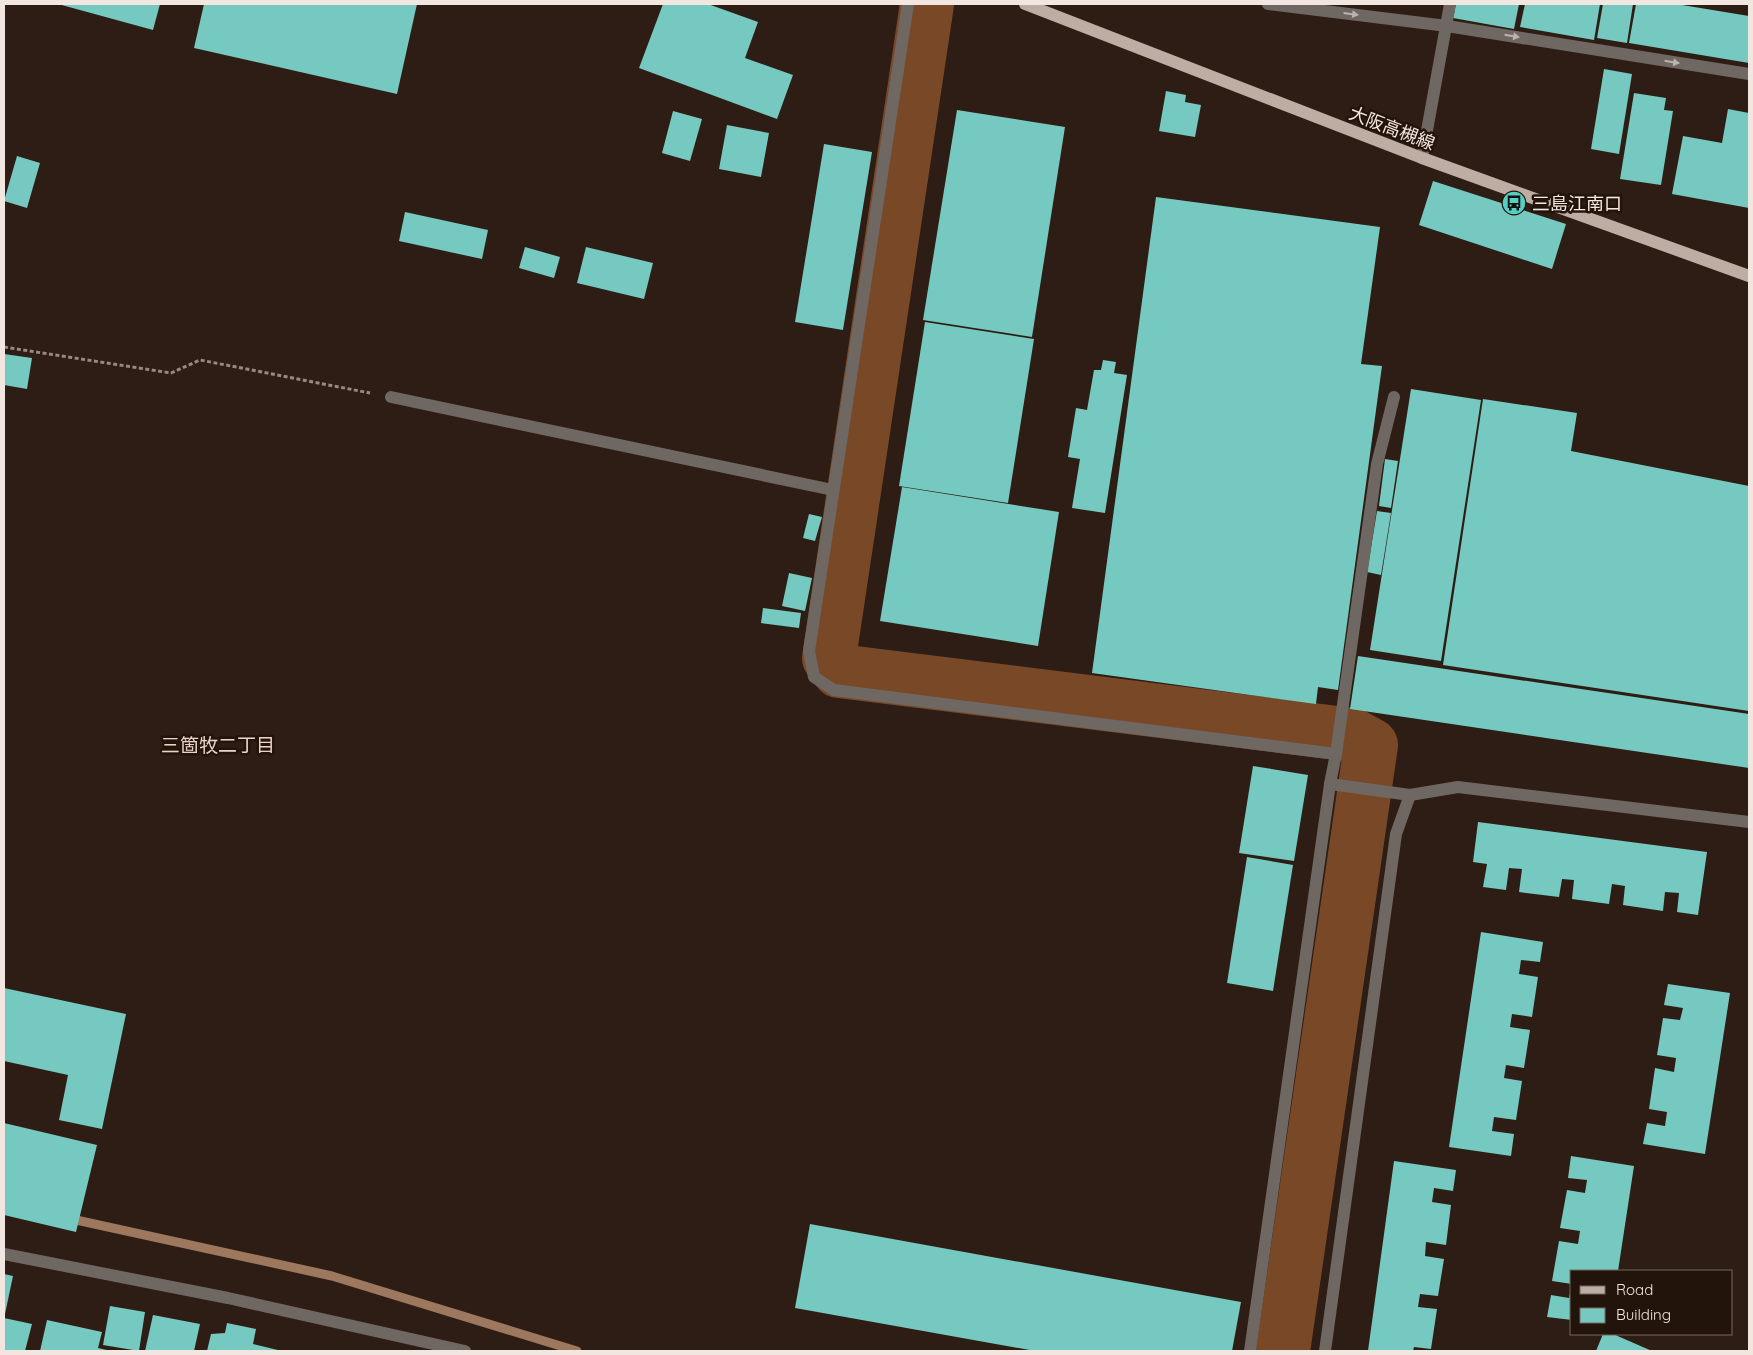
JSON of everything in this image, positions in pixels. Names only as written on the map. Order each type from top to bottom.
[{"type":"main road","name":"大阪高槻線","points":[[1024,4],[1422,158],[1749,276]]},
{"type":"street","points":[[908,4],[810,651],[814,677],[834,690],[1336,754]]},
{"type":"street","points":[[1268,4],[1447,26],[1749,74]]},
{"type":"street","points":[[1422,158],[1450,4]]},
{"type":"street","points":[[391,397],[833,490]]},
{"type":"street","points":[[1250,1351],[1377,464],[1394,397]]},
{"type":"street","points":[[1330,784],[1410,795],[1458,787],[1749,822]]},
{"type":"street","points":[[1325,1351],[1396,834],[1410,795]]},
{"type":"street","points":[[4,1254],[228,1298],[465,1351]]},
{"type":"path","points":[[4,347],[171,373],[200,360],[391,397]]},
{"type":"building","points":[[58,4],[160,4],[153,30]]},
{"type":"building","points":[[204,4],[417,4],[397,94],[194,48]]},
{"type":"building","points":[[663,4],[708,4],[758,22],[745,58],[793,75],[777,119],[639,68]]},
{"type":"building","points":[[1456,4],[1519,4],[1514,29],[1453,18]]},
{"type":"building","points":[[1525,4],[1600,4],[1594,40],[1520,27]]},
{"type":"building","points":[[1603,4],[1633,4],[1627,43],[1597,38]]},
{"type":"building","points":[[1636,4],[1676,4],[1749,16],[1749,63],[1629,43]]},
{"type":"building","points":[[1604,69],[1632,74],[1619,154],[1591,149]]},
{"type":"building","points":[[1166,91],[1186,95],[1185,102],[1201,105],[1195,137],[1159,131]]},
{"type":"building","points":[[1634,93],[1666,98],[1664,110],[1673,111],[1661,185],[1620,179]]},
{"type":"building","points":[[1728,109],[1749,113],[1749,208],[1672,194],[1683,136],[1722,143]]},
{"type":"building","points":[[957,110],[1065,127],[1032,337],[923,320]]},
{"type":"building","points":[[673,111],[702,119],[690,161],[662,153]]},
{"type":"building","points":[[727,125],[769,133],[761,177],[719,169]]},
{"type":"building","points":[[824,144],[872,152],[843,330],[795,322]]},
{"type":"building","points":[[17,156],[40,163],[27,208],[4,201]]},
{"type":"building","points":[[1433,181],[1566,224],[1552,269],[1419,225]]},
{"type":"building","points":[[1156,197],[1380,227],[1361,364],[1382,366],[1338,690],[1318,687],[1316,704],[1092,673]]},
{"type":"building","points":[[405,212],[488,230],[482,259],[399,241]]},
{"type":"building","points":[[525,247],[560,257],[554,278],[519,268]]},
{"type":"building","points":[[586,247],[653,263],[644,299],[577,283]]},
{"type":"building","points":[[925,322],[1034,339],[1008,503],[899,486]]},
{"type":"building","points":[[4,354],[32,358],[27,389],[4,385]]},
{"type":"building","points":[[1103,360],[1116,362],[1114,373],[1127,375],[1105,513],[1072,508],[1080,459],[1068,457],[1076,408],[1087,410],[1094,370],[1101,370]]},
{"type":"building","points":[[1411,389],[1481,400],[1441,661],[1370,650]]},
{"type":"building","points":[[1483,399],[1577,413],[1571,451],[1749,486],[1749,711],[1443,665]]},
{"type":"building","points":[[1385,459],[1398,461],[1391,508],[1379,506]]},
{"type":"building","points":[[902,487],[1059,512],[1038,646],[880,621]]},
{"type":"building","points":[[1377,511],[1391,513],[1381,575],[1367,572]]},
{"type":"building","points":[[809,514],[822,517],[815,541],[803,538]]},
{"type":"building","points":[[789,573],[812,578],[805,611],[782,606]]},
{"type":"building","points":[[763,608],[801,613],[799,628],[761,623]]},
{"type":"building","points":[[1358,656],[1749,714],[1749,768],[1350,709]]},
{"type":"building","points":[[1253,766],[1308,775],[1294,861],[1239,853]]},
{"type":"building","points":[[1478,822],[1707,852],[1698,915],[1677,912],[1679,893],[1665,892],[1663,911],[1623,905],[1625,886],[1612,884],[1609,904],[1572,899],[1574,880],[1562,879],[1559,897],[1519,892],[1522,869],[1509,868],[1506,890],[1483,887],[1487,864],[1473,862]]},
{"type":"building","points":[[1247,857],[1293,865],[1273,991],[1227,983]]},
{"type":"building","points":[[1481,932],[1543,942],[1540,962],[1521,960],[1519,974],[1538,977],[1532,1017],[1512,1014],[1510,1027],[1530,1030],[1524,1068],[1506,1065],[1504,1078],[1522,1081],[1516,1120],[1494,1117],[1492,1131],[1514,1134],[1511,1156],[1449,1147]]},
{"type":"building","points":[[1668,984],[1730,993],[1705,1154],[1643,1144],[1647,1123],[1665,1126],[1667,1112],[1649,1109],[1655,1068],[1674,1072],[1676,1058],[1657,1055],[1663,1018],[1680,1020],[1683,1008],[1664,1005]]},
{"type":"building","points":[[4,988],[126,1014],[102,1129],[59,1120],[68,1075],[4,1061]]},
{"type":"building","points":[[4,1123],[97,1145],[76,1232],[4,1215]]},
{"type":"building","points":[[1571,1156],[1634,1166],[1618,1270],[1570,1270],[1570,1284],[1552,1281],[1559,1241],[1578,1244],[1580,1231],[1560,1228],[1567,1190],[1585,1193],[1587,1180],[1568,1178]]},
{"type":"building","points":[[1394,1161],[1456,1170],[1453,1191],[1434,1188],[1432,1202],[1451,1205],[1446,1245],[1426,1242],[1425,1256],[1444,1259],[1438,1296],[1420,1294],[1418,1307],[1437,1309],[1431,1349],[1414,1347],[1413,1351],[1368,1351]]},
{"type":"building","points":[[810,1224],[1241,1302],[1232,1351],[1035,1351],[795,1308]]},
{"type":"building","points":[[4,1274],[13,1276],[5,1314],[4,1314]]},
{"type":"building","points":[[1570,1294],[1570,1320],[1547,1317],[1551,1295],[1569,1298]]},
{"type":"building","points":[[110,1306],[145,1312],[139,1351],[103,1345]]},
{"type":"building","points":[[153,1315],[200,1324],[194,1351],[145,1351]]},
{"type":"building","points":[[4,1318],[32,1324],[25,1351],[4,1351]]},
{"type":"building","points":[[47,1320],[102,1332],[98,1348],[111,1351],[40,1351]]},
{"type":"building","points":[[227,1323],[256,1329],[253,1344],[282,1351],[207,1351],[211,1334],[225,1333]]},
{"type":"building","points":[[1603,1335],[1615,1335],[1652,1351],[1596,1351]]},
{"type":"waterway","points":[[927,4],[829,658],[839,671],[1353,735],[1371,745],[1283,1351]]},
{"type":"waterway","points":[[67,1218],[332,1276],[577,1351]]},
{"type":"place","name":"三島江南口","points":[[1514,203]]},
{"type":"district","name":"三箇牧二丁目","points":[[218,745]]}]
